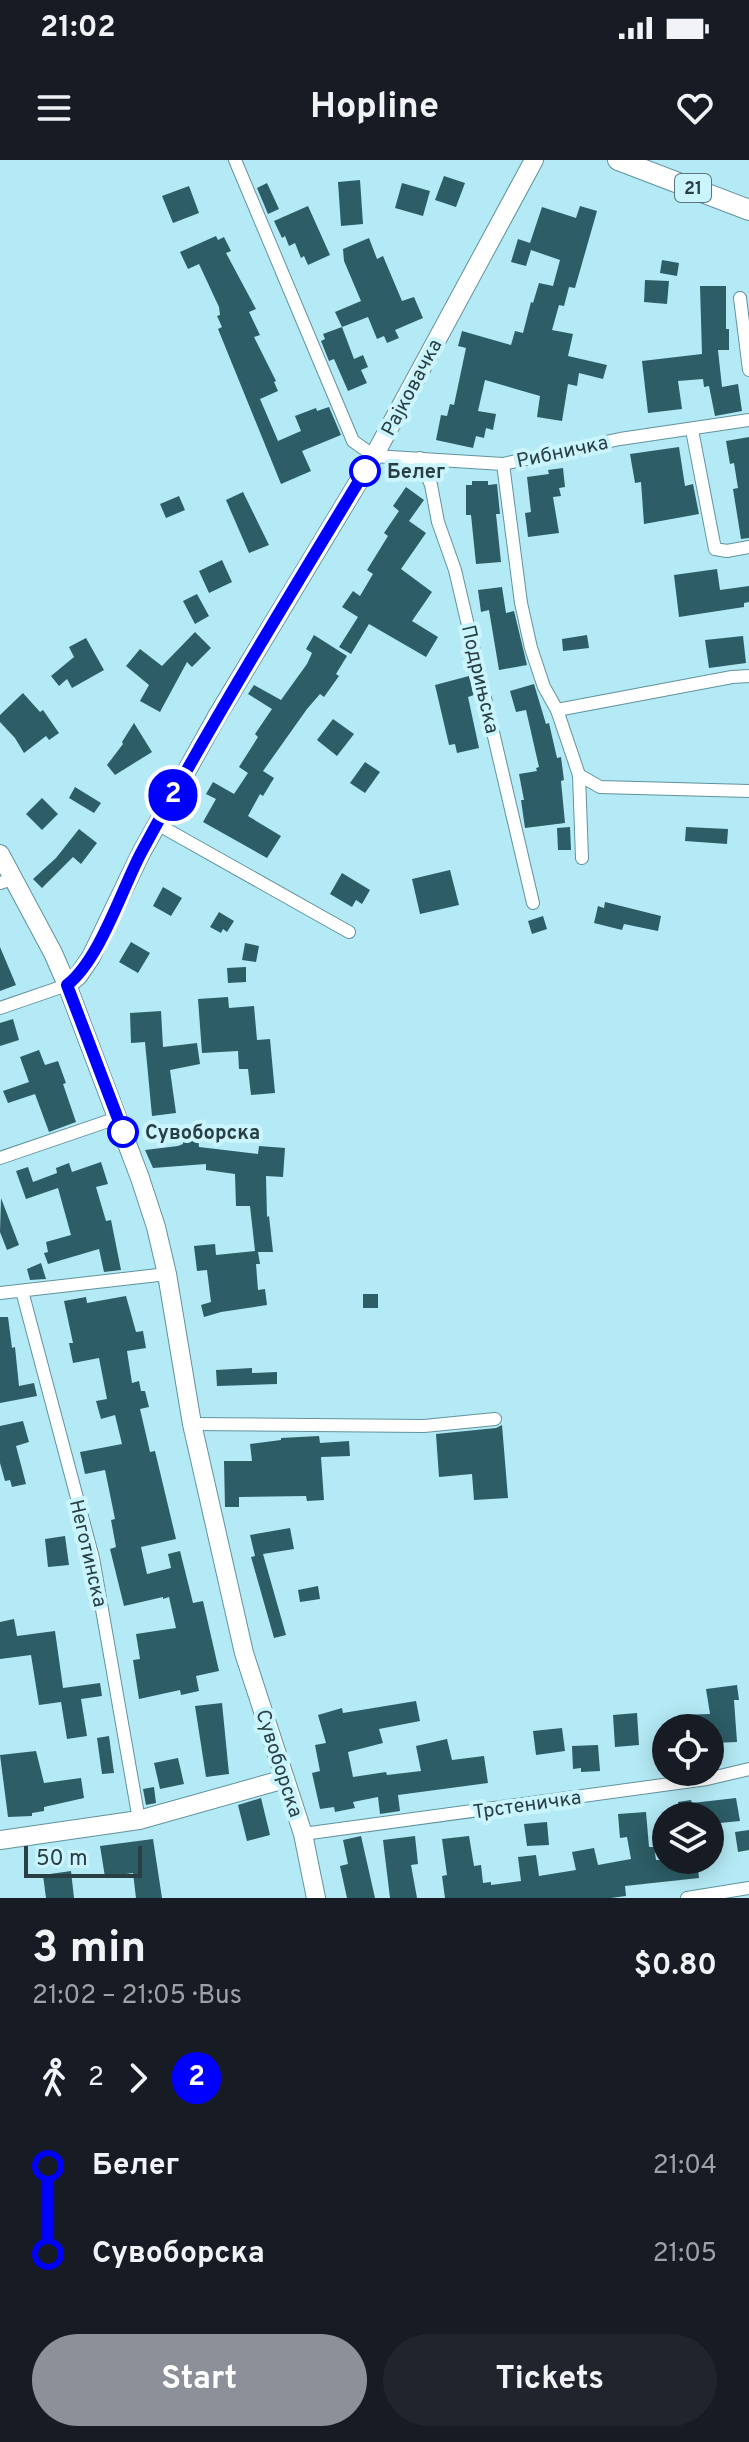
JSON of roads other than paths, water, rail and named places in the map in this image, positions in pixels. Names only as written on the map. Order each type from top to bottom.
[{"type":"main road","name":"Рајковачка","points":[[67,985],[78,976],[91,957],[157,824],[216,718],[374,456],[534,160]]},
{"type":"main road","name":"21","points":[[618,160],[749,210]]},
{"type":"main road","name":"Сувоборска","points":[[0,854],[6,881],[53,953],[67,985],[140,1178],[167,1274],[192,1424],[244,1653],[303,1834],[316,1898]]},
{"type":"main road","points":[[0,1840],[139,1820],[285,1779]]},
{"type":"street","points":[[235,160],[353,441],[374,456]]},
{"type":"street","points":[[740,298],[749,370]]},
{"type":"street","name":"Рибничка","points":[[374,456],[503,464],[620,439],[749,420]]},
{"type":"street","points":[[692,430],[715,549],[727,551],[749,547]]},
{"type":"street","name":"Подрињска","points":[[420,458],[431,485],[438,522],[459,584],[533,903]]},
{"type":"street","points":[[503,464],[521,603],[537,670],[557,710],[579,775],[582,858]]},
{"type":"street","points":[[557,710],[749,676]]},
{"type":"street","points":[[579,775],[600,787],[749,791]]},
{"type":"street","points":[[157,824],[349,932]]},
{"type":"street","points":[[0,1008],[67,985]]},
{"type":"street","points":[[0,1158],[117,1118]]},
{"type":"street","points":[[0,1293],[167,1274]]},
{"type":"street","name":"Неготинска","points":[[22,1291],[93,1558],[139,1820]]},
{"type":"street","points":[[192,1424],[424,1426],[495,1419]]},
{"type":"street","name":"Трстеничка","points":[[303,1834],[707,1779],[749,1769]]},
{"type":"street","points":[[687,1898],[749,1888]]},
{"type":"place","name":"Белег","points":[[365,471]]},
{"type":"place","name":"Сувоборска","points":[[123,1132]]}]
